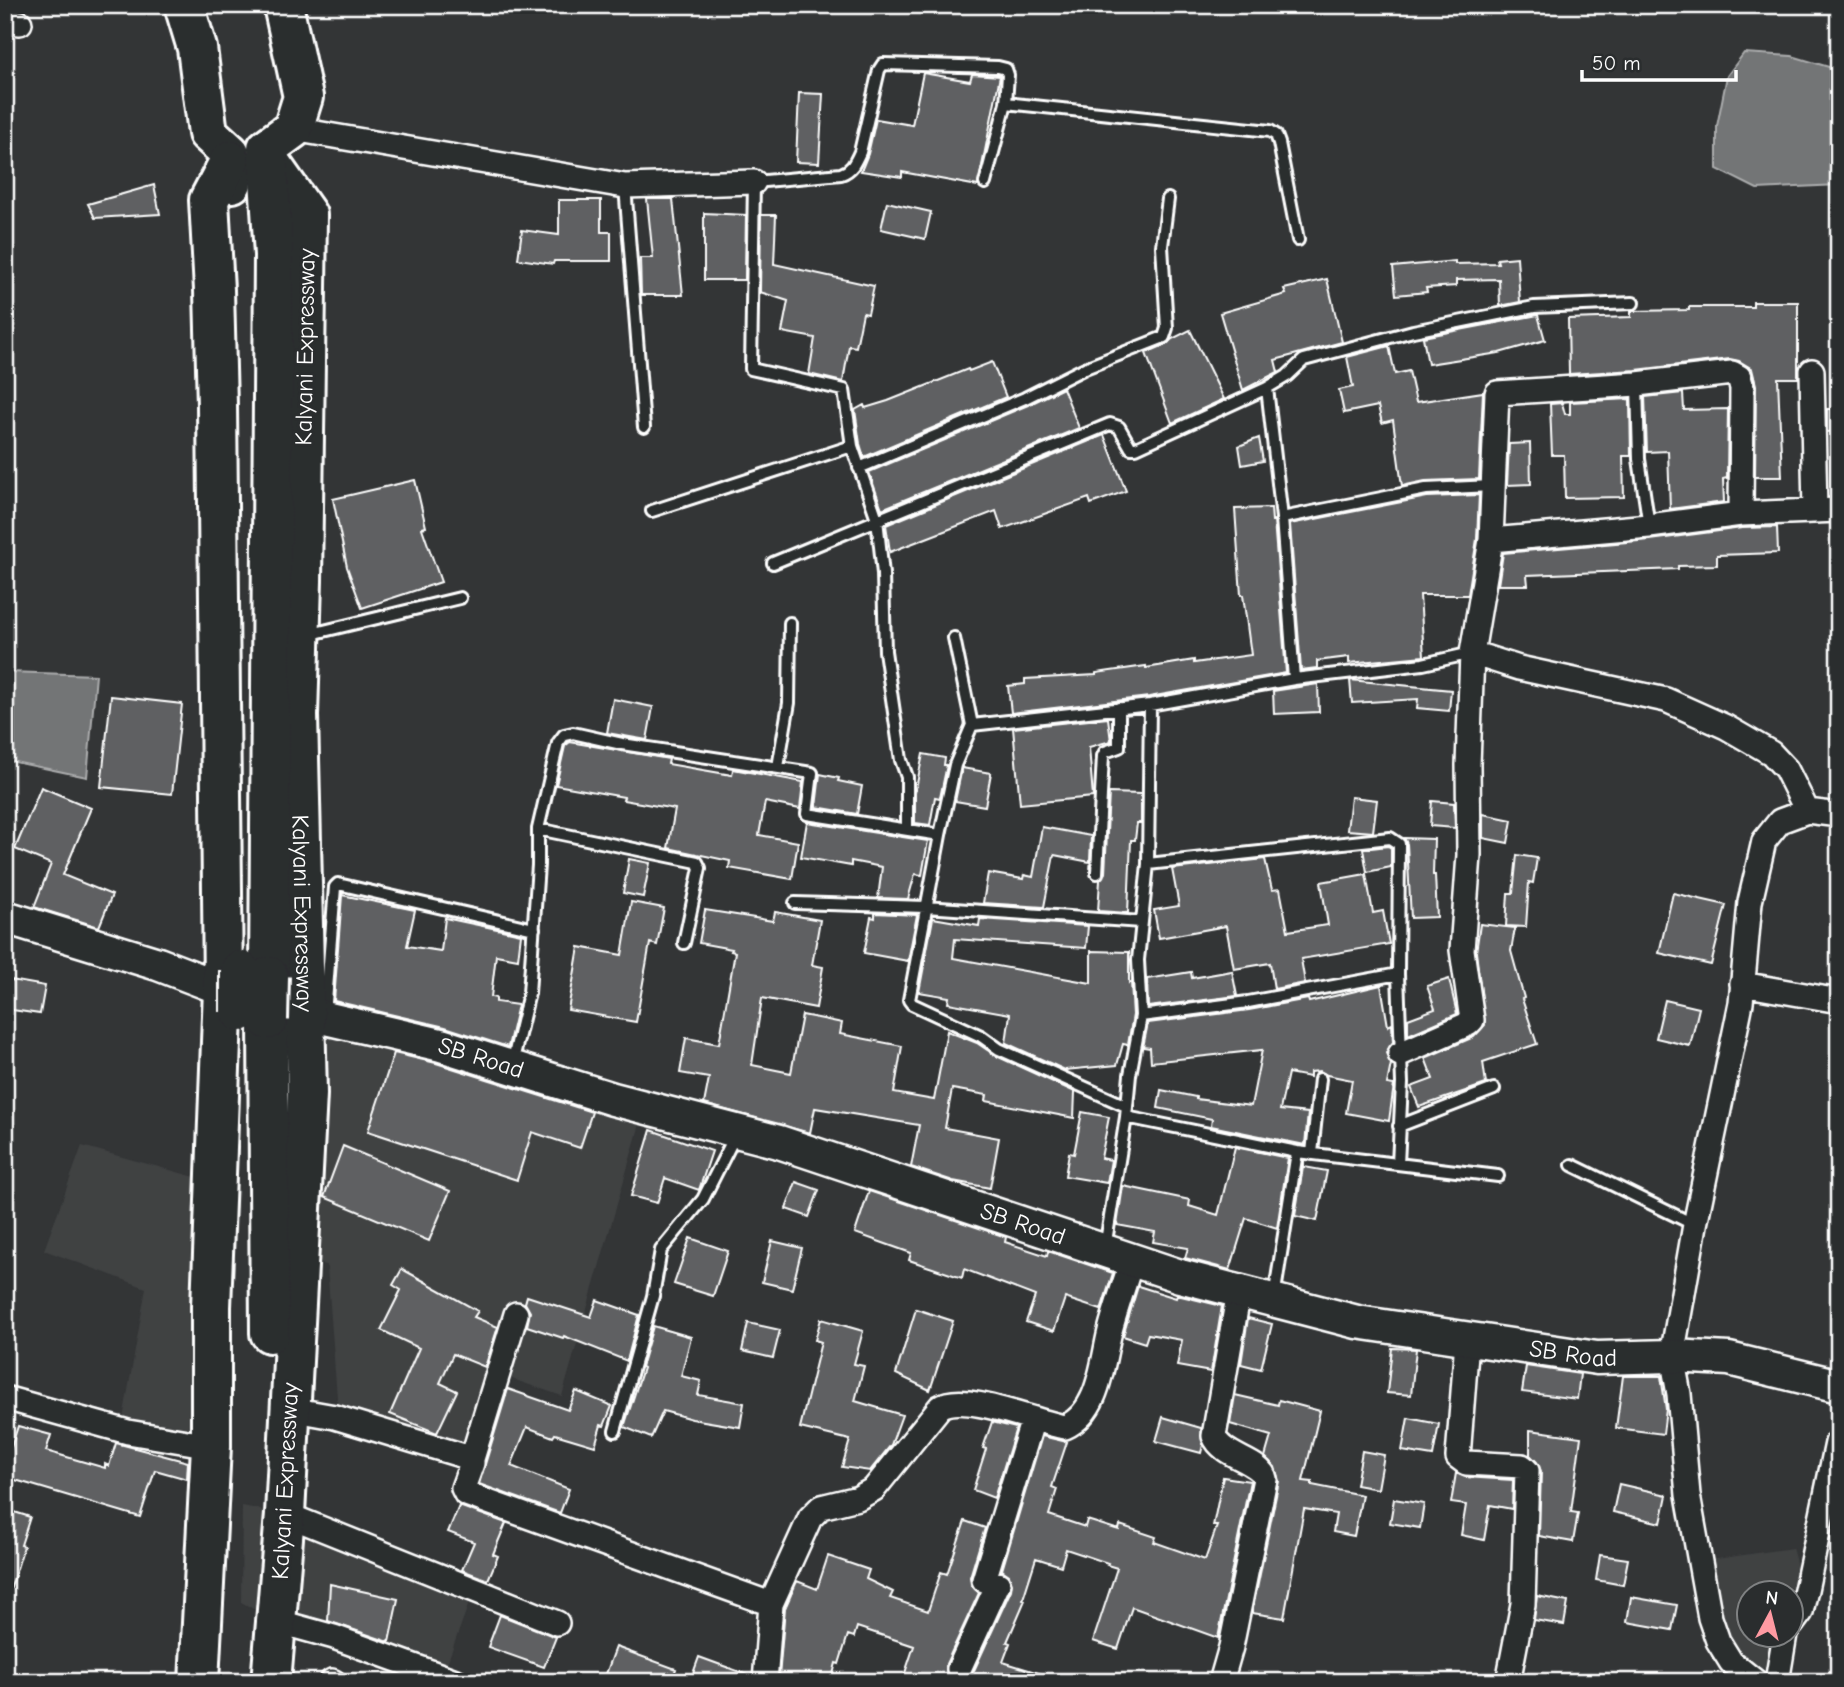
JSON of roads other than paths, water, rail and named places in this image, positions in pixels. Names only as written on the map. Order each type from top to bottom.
[{"type":"highway","name":"Kalyani Expressway","points":[[184,5],[197,48],[208,133],[258,150],[307,215],[298,716],[315,1014],[307,1094],[285,1514],[271,1682]]},
{"type":"highway","points":[[249,1682],[270,1353],[248,994],[237,277],[258,150],[303,97],[283,5]]},
{"type":"highway","points":[[199,1682],[211,1446],[211,1307],[248,994]]},
{"type":"highway","points":[[217,1682],[248,994]]},
{"type":"street","points":[[258,150],[625,186],[754,182]]},
{"type":"street","points":[[1812,371],[1815,511]]},
{"type":"street","points":[[1400,1054],[1472,1020],[1462,950],[1469,855],[1468,765],[1472,653],[1491,540],[1497,393],[1637,384],[1732,373],[1739,377],[1742,388],[1741,514]]},
{"type":"street","points":[[1491,540],[1649,526],[1741,514],[1839,510]]},
{"type":"street","points":[[1472,653],[1519,668],[1666,700],[1726,727],[1771,753],[1786,769],[1807,811]]},
{"type":"street","points":[[1756,1682],[1731,1662],[1718,1641],[1710,1618],[1688,1495],[1679,1394],[1672,1356],[1695,1224],[1741,1003],[1750,902],[1764,841],[1780,821],[1807,811],[1839,815]]},
{"type":"street","name":"SB Road","points":[[5,917],[315,1014],[441,1045],[613,1099],[779,1142],[1180,1276],[1357,1322],[1597,1358],[1672,1356],[1729,1359],[1839,1386]]},
{"type":"street","points":[[1742,984],[1839,1002]]},
{"type":"street","points":[[765,1682],[771,1604],[810,1518],[821,1507],[867,1494],[940,1406],[946,1402],[961,1401],[1003,1409],[1065,1427],[1075,1422],[1090,1401],[1105,1363],[1118,1255]]},
{"type":"street","points":[[1221,1682],[1265,1479],[1261,1470],[1223,1449],[1214,1436],[1239,1291]]},
{"type":"street","points":[[516,1314],[463,1488],[466,1494],[771,1604]]},
{"type":"street","points":[[1467,1340],[1458,1457],[1466,1462],[1522,1466],[1527,1471],[1523,1604],[1508,1682]]},
{"type":"street","points":[[5,1398],[128,1432],[211,1446]]},
{"type":"street","points":[[290,1409],[335,1417],[472,1459]]},
{"type":"street","points":[[959,1669],[998,1584],[984,1580],[1033,1419]]},
{"type":"street","points":[[1806,1594],[1837,1443]]},
{"type":"street","points":[[285,1514],[557,1623]]},
{"type":"street","points":[[276,1621],[334,1637],[458,1682]]},
{"type":"street","points":[[1777,1682],[1783,1648]]},
{"type":"lane","points":[[907,828],[907,777],[901,760],[885,651],[883,574],[877,519],[852,446],[846,394],[842,388],[751,369],[754,182],[841,174],[848,171],[855,164],[860,152],[879,70],[883,64],[918,64],[1006,69],[1006,103],[985,183]]},
{"type":"lane","points":[[1006,103],[1270,131],[1276,135],[1279,144],[1298,240]]},
{"type":"lane","points":[[625,186],[644,426]]},
{"type":"lane","points":[[859,468],[1026,398],[1086,368],[1164,337],[1167,328],[1161,246],[1168,199]]},
{"type":"lane","points":[[773,563],[1110,424],[1119,427],[1133,449],[1267,388],[1287,376],[1304,360],[1413,331],[1534,306],[1633,303]]},
{"type":"lane","points":[[1637,384],[1639,459],[1649,526]]},
{"type":"lane","points":[[1267,388],[1282,518],[1294,679]]},
{"type":"lane","points":[[652,511],[852,446]]},
{"type":"lane","points":[[1282,518],[1426,489],[1494,486]]},
{"type":"lane","points":[[300,636],[460,598]]},
{"type":"lane","points":[[778,767],[789,703],[790,623]]},
{"type":"lane","points":[[954,638],[972,725],[955,765],[909,993],[912,1004],[981,1036],[999,1049],[1126,1112],[1297,1152],[1498,1176]]},
{"type":"lane","points":[[972,725],[1150,705],[1294,679],[1423,664],[1472,653]]},
{"type":"lane","points":[[1118,1255],[1126,1112],[1141,1016],[1138,968],[1148,864],[1150,705]]},
{"type":"lane","points":[[1097,873],[1103,756],[1105,752],[1119,747],[1119,708]]},
{"type":"lane","points":[[511,1067],[529,993],[538,829],[558,743],[564,735],[573,733],[622,744],[813,774],[807,814],[940,835]]},
{"type":"lane","points":[[538,829],[697,862],[700,868],[684,943]]},
{"type":"lane","points":[[1148,864],[1395,839],[1400,851],[1398,1164]]},
{"type":"lane","points":[[315,1014],[335,887],[338,884],[534,929]]},
{"type":"lane","points":[[795,903],[926,907],[1142,922]]},
{"type":"lane","points":[[1141,1016],[1248,1002],[1398,974]]},
{"type":"lane","points":[[1312,1153],[1320,1079]]},
{"type":"lane","points":[[1399,1126],[1494,1089]]},
{"type":"lane","points":[[615,1431],[653,1296],[661,1250],[703,1199],[737,1131]]},
{"type":"lane","points":[[1273,1300],[1297,1152]]},
{"type":"lane","points":[[1572,1165],[1695,1224]]}]
